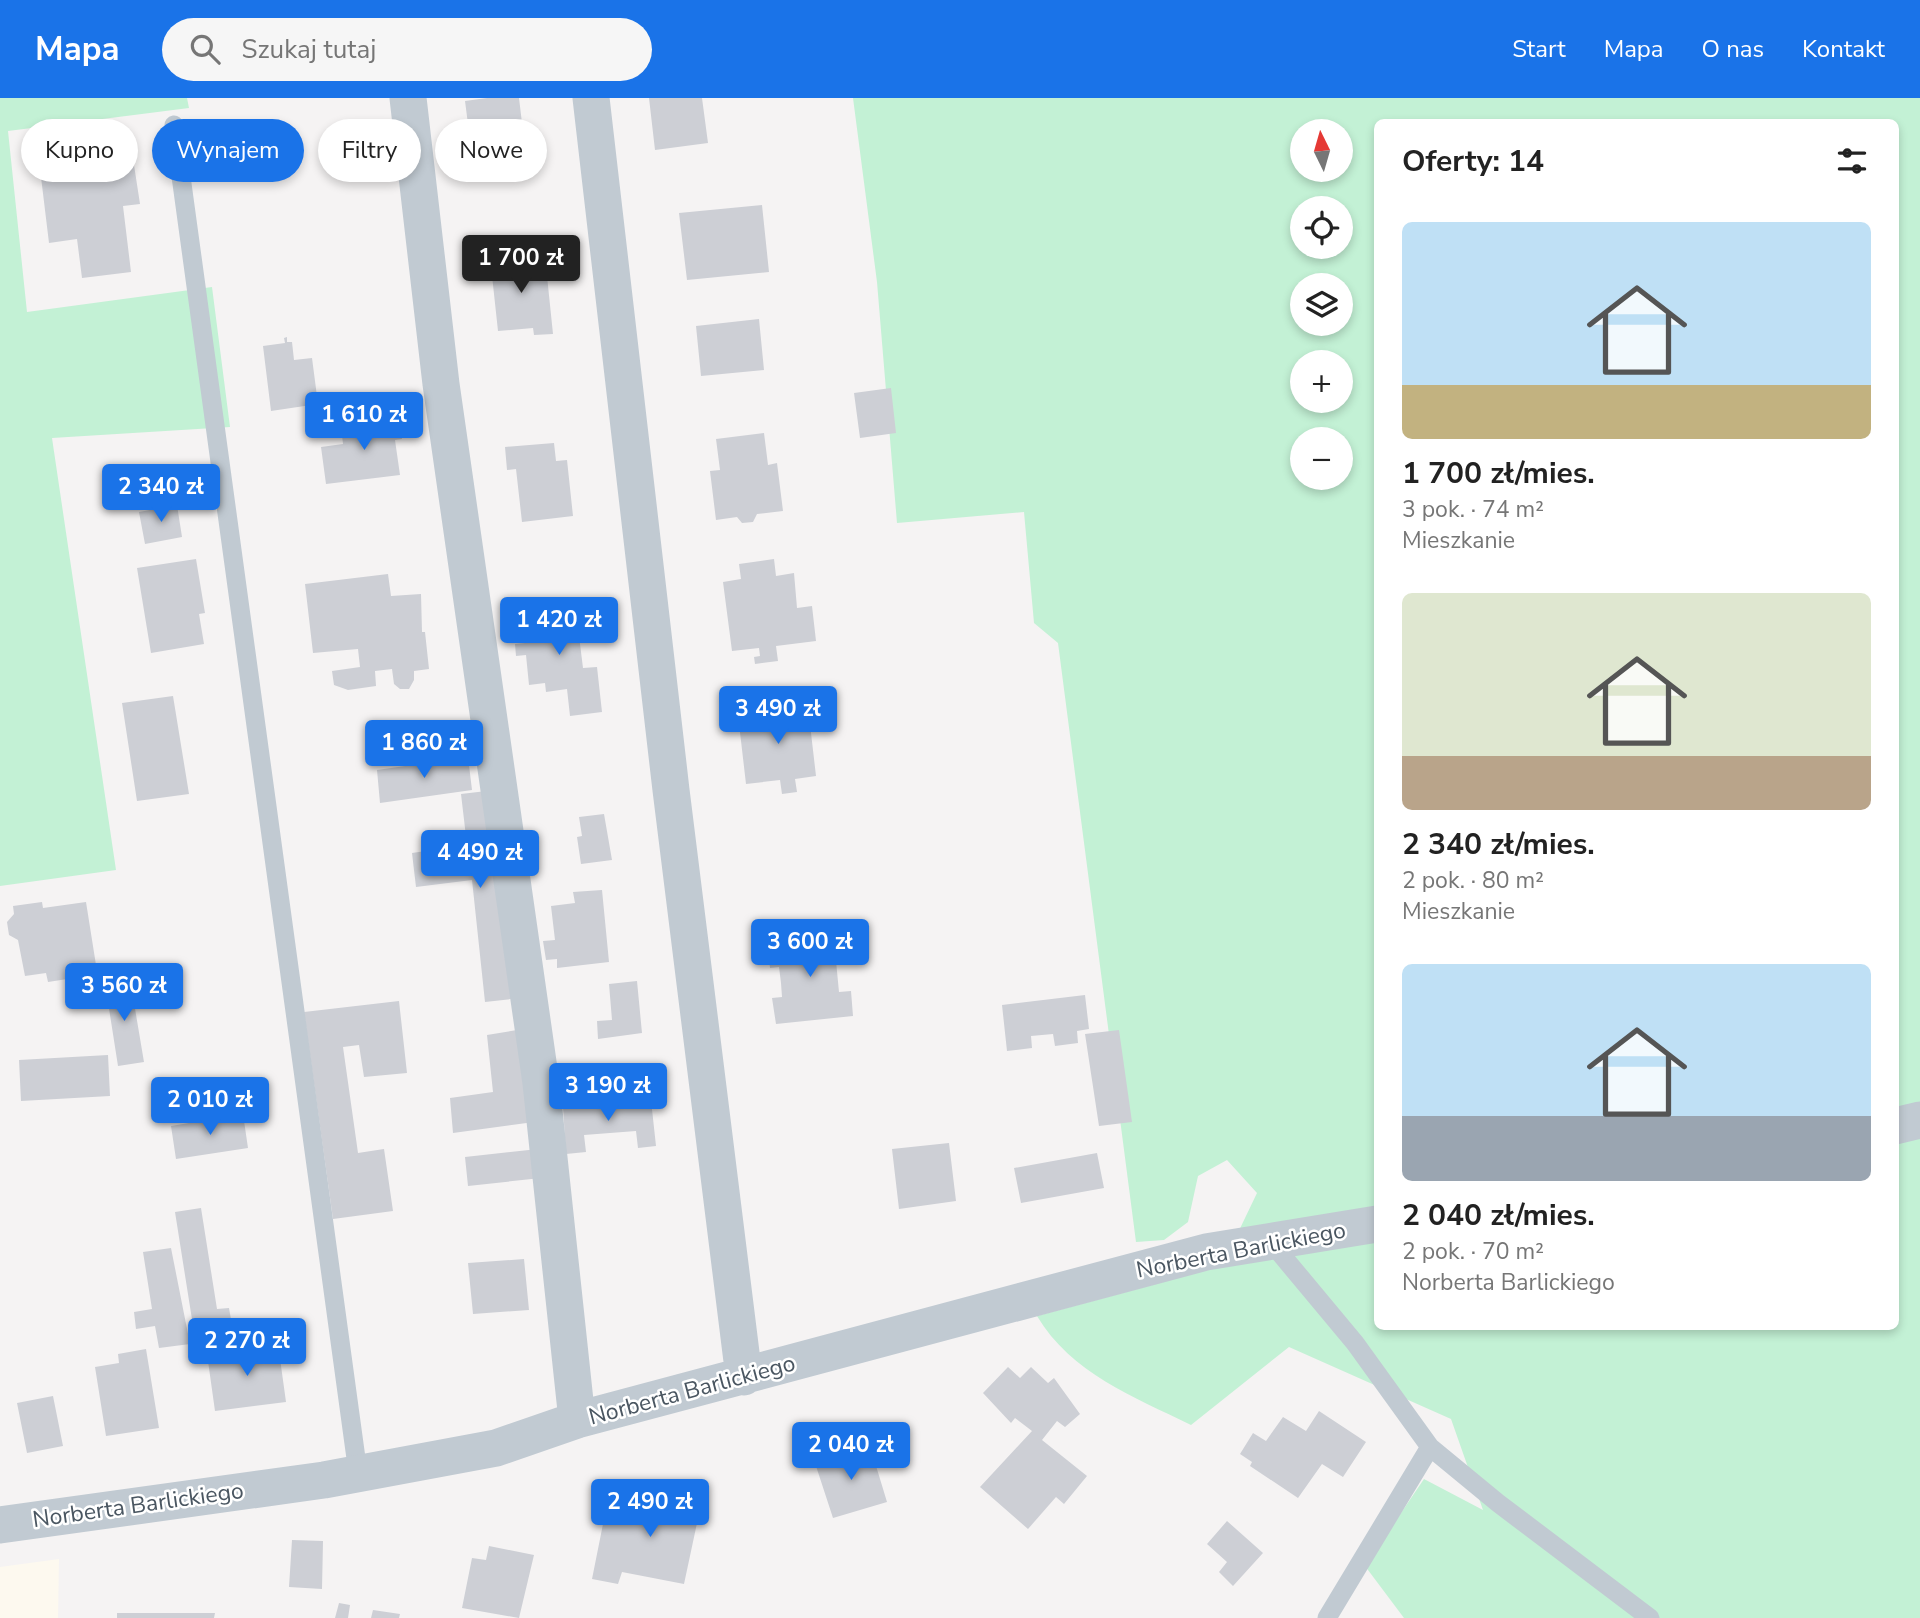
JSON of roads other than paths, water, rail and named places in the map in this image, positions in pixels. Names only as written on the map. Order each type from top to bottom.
[{"type":"street","points":[[408,98],[441,384],[541,1083],[578,1420]]},
{"type":"street","points":[[591,98],[673,803],[744,1377]]},
{"type":"street","points":[[1899,1125],[1920,1120]]},
{"type":"street","name":"Norberta Barlickiego","points":[[0,1525],[358,1474],[496,1448],[578,1420],[1206,1252],[1374,1224]]},
{"type":"lane","points":[[182,182],[358,1474]]},
{"type":"lane","points":[[1269,1241],[1355,1343],[1430,1447],[1498,1503],[1650,1618]]},
{"type":"lane","points":[[1327,1618],[1430,1447]]}]
